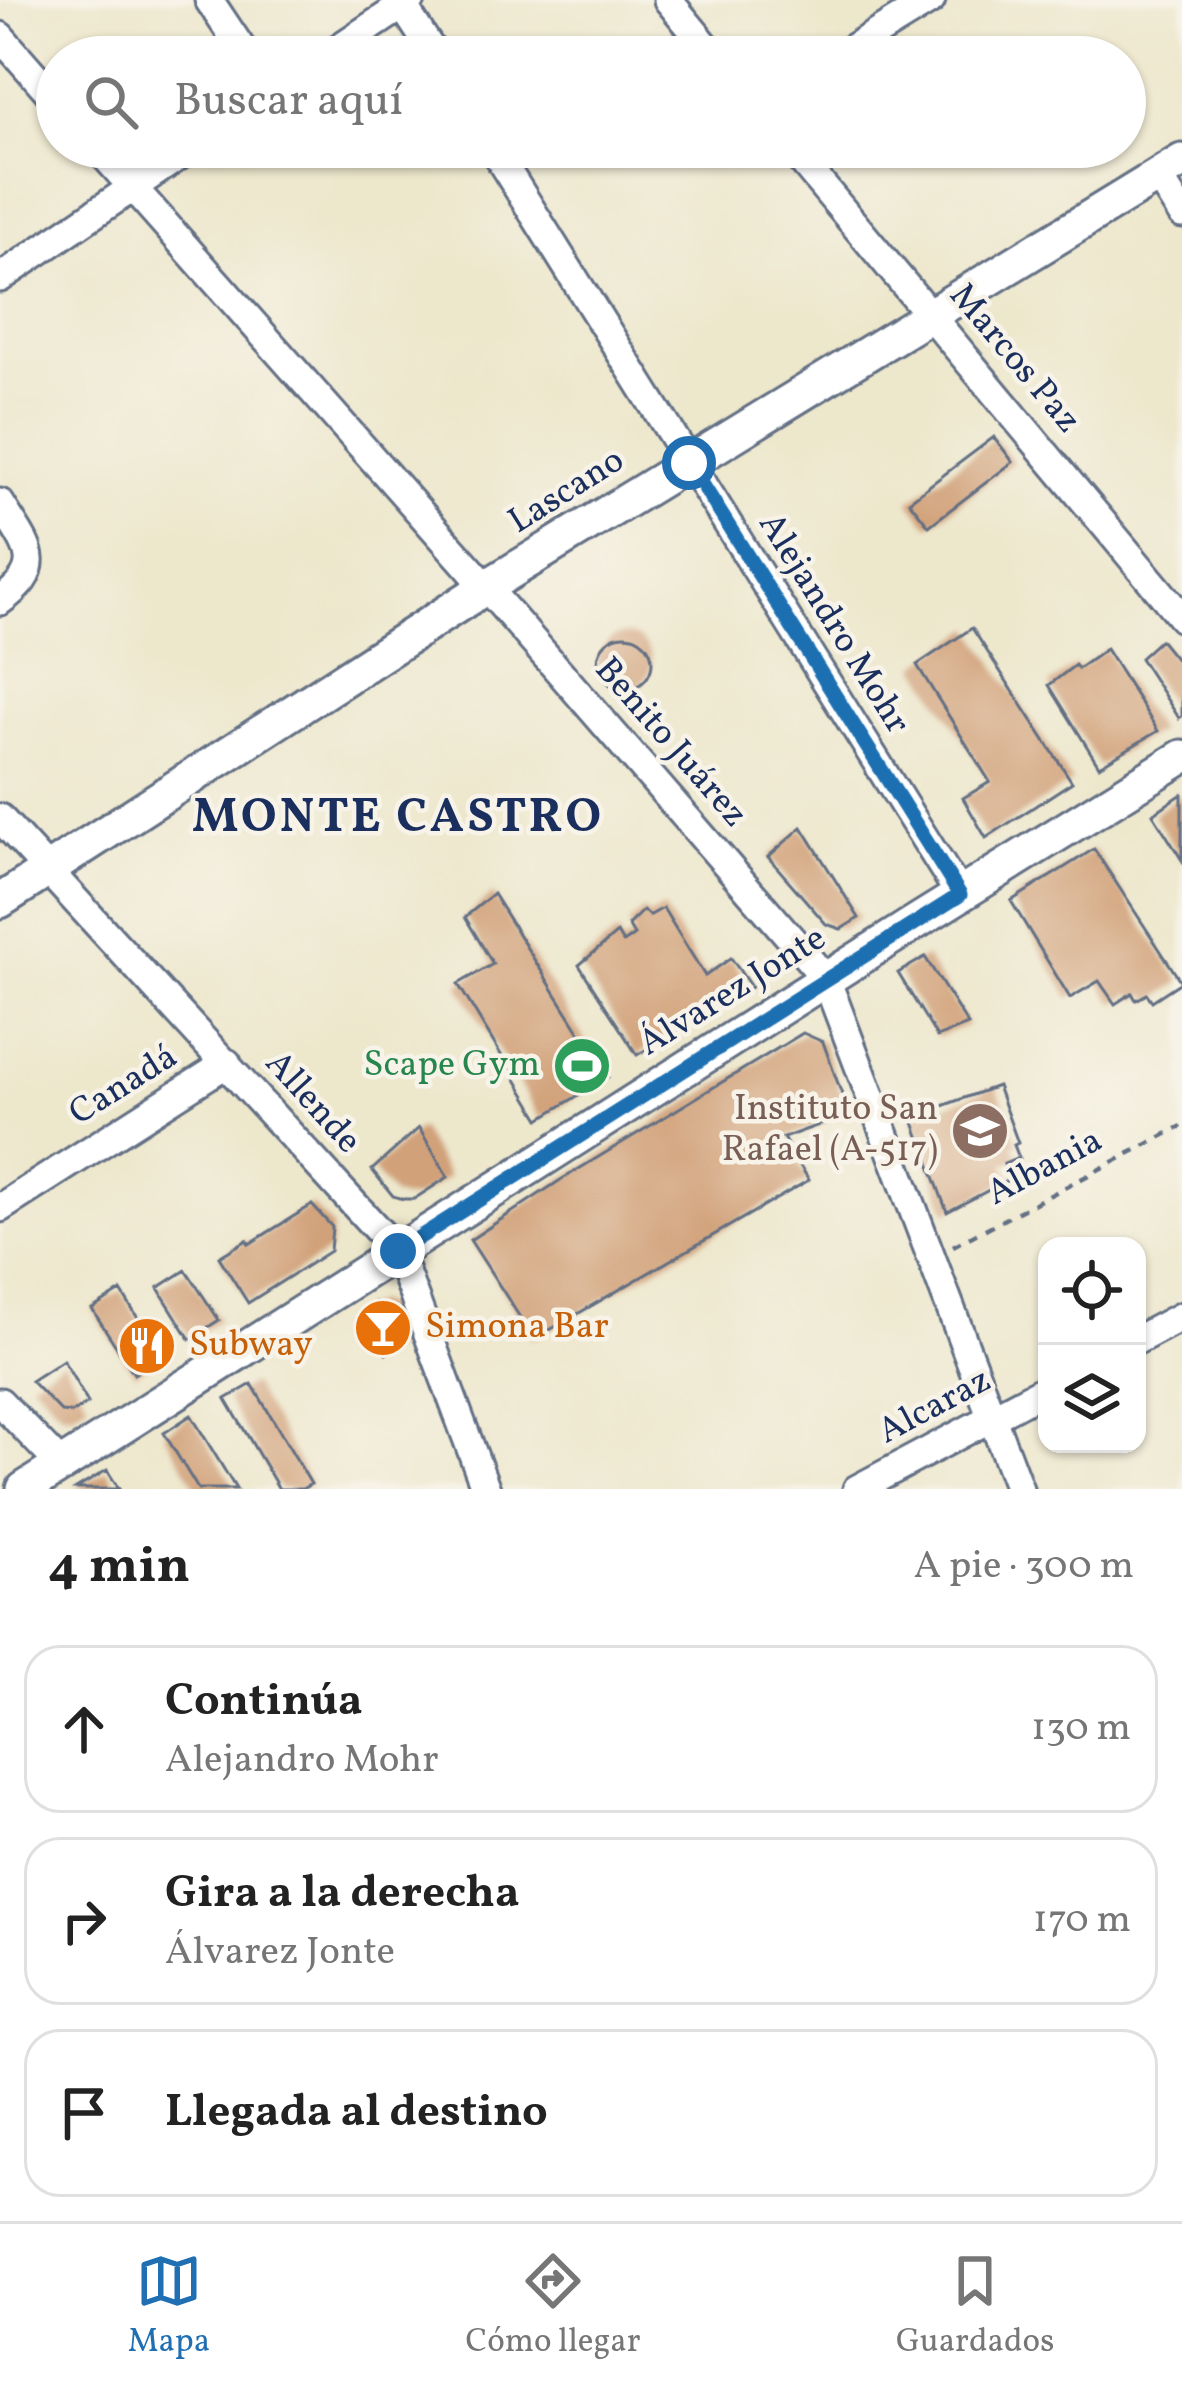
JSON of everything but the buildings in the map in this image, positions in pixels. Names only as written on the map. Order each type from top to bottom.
[{"type":"street","points":[[209,0],[233,36]]},
{"type":"street","points":[[668,0],[698,36]]},
{"type":"street","points":[[872,36],[931,0]]},
{"type":"street","points":[[357,36],[407,3],[425,36]]},
{"type":"street","points":[[0,36],[36,77]]},
{"type":"street","name":"Benito Juárez","points":[[115,168],[826,979],[1019,1489]]},
{"type":"street","points":[[0,278],[162,168]]},
{"type":"street","name":"Alejandro Mohr","points":[[505,168],[960,895]]},
{"type":"street","name":"Marcos Paz","points":[[807,168],[1182,618]]},
{"type":"street","points":[[1170,169],[1182,214]]},
{"type":"street","name":"Lascano","points":[[0,901],[486,587],[1170,169]]},
{"type":"street","points":[[0,503],[28,548],[29,569],[25,581],[0,602]]},
{"type":"street","name":"Álvarez Jonte","points":[[24,1489],[1182,757]]},
{"type":"street","name":"Allende","points":[[0,818],[398,1251],[486,1489]]},
{"type":"street","name":"Canadá","points":[[0,1208],[226,1064]]},
{"type":"street","points":[[1146,1335],[1182,1316]]},
{"type":"street","name":"Alcaraz","points":[[857,1489],[1038,1393]]},
{"type":"street","points":[[0,1402],[61,1466]]},
{"type":"path","name":"Albania","points":[[932,1257],[1182,1126]]},
{"type":"place","name":"Scape Gym","points":[[582,1066]]},
{"type":"place","name":"Instituto San Rafael (A-517)","points":[[980,1131]]},
{"type":"place","name":"Simona Bar","points":[[383,1328]]},
{"type":"place","name":"Subway","points":[[147,1346]]},
{"type":"district","name":"MONTE CASTRO","points":[[398,818]]},
{"type":"route","points":[[398,1251],[960,895],[689,463]]}]
